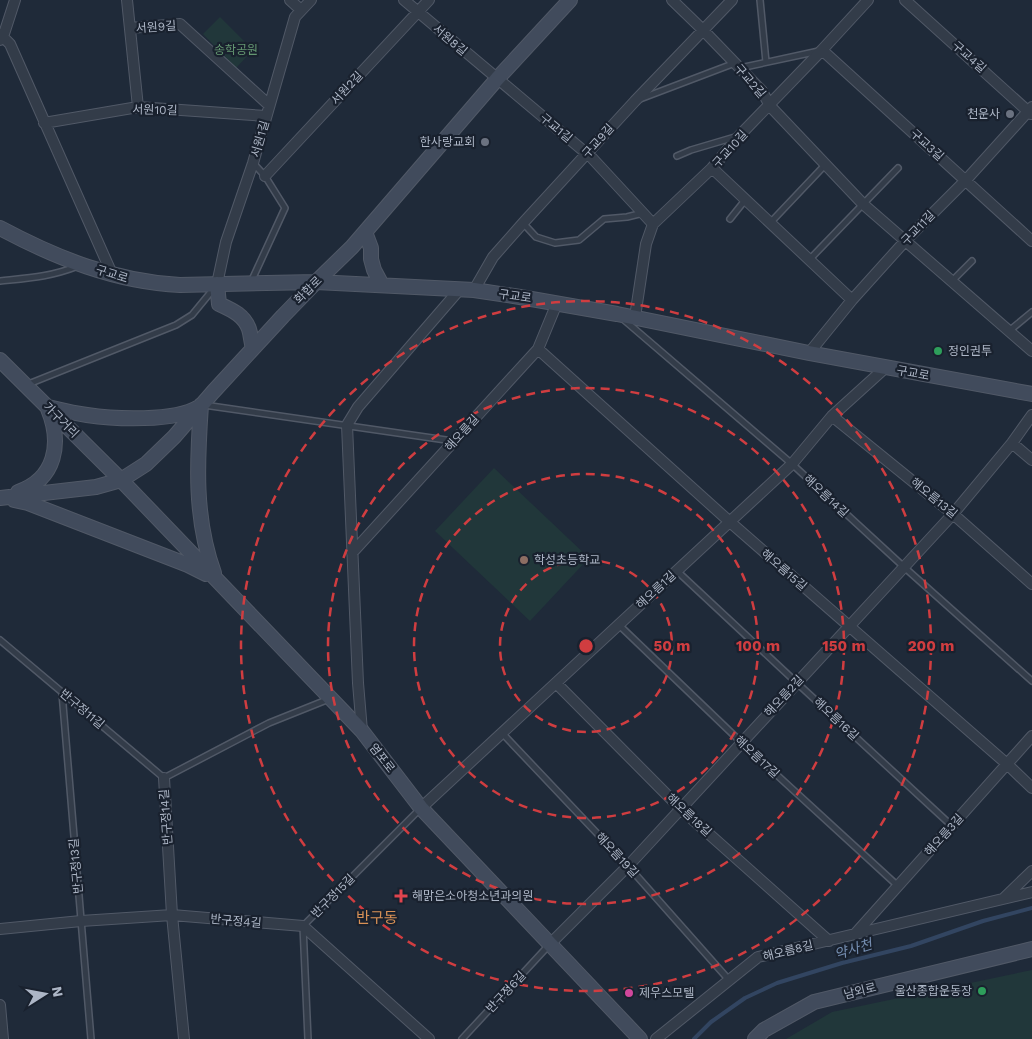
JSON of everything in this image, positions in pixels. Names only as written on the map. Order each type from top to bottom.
[{"type":"main road","name":"화합로","points":[[2,497],[96,487],[121,480],[146,464],[174,437],[253,348],[352,247],[497,79],[570,0]]},
{"type":"main road","name":"구교로","points":[[0,228],[52,253],[134,280],[180,285],[316,282],[467,290],[635,317],[885,368],[1032,394]]},
{"type":"main road","points":[[365,232],[374,270],[382,285]]},
{"type":"main road","points":[[217,284],[219,304],[239,314],[245,321],[250,331],[250,340],[253,348]]},
{"type":"main road","name":"가구거리","points":[[0,360],[121,480]]},
{"type":"main road","points":[[47,406],[66,412],[87,415],[136,418],[164,417],[179,414],[192,411],[201,405]]},
{"type":"main road","points":[[201,405],[198,463],[199,507],[208,556],[216,579]]},
{"type":"main road","points":[[2,497],[32,486],[44,476],[49,468],[55,448],[55,436],[54,425],[47,406]]},
{"type":"main road","name":"염포로","points":[[121,480],[362,731],[421,808],[640,1039]]},
{"type":"main road","points":[[2,497],[28,503],[188,565],[216,579]]},
{"type":"main road","name":"남외로","points":[[755,1039],[764,1030],[814,1002],[1032,949]]},
{"type":"street","points":[[15,0],[1,37],[10,44],[112,274]]},
{"type":"street","name":"서원9길","points":[[127,0],[130,28],[180,24],[269,105]]},
{"type":"street","points":[[290,0],[301,10]]},
{"type":"street","name":"서원1길","points":[[217,284],[226,242],[253,163],[294,18],[310,0]]},
{"type":"street","name":"서원8길","points":[[404,0],[497,79]]},
{"type":"street","name":"서원2길","points":[[265,176],[429,0]]},
{"type":"street","name":"구교2길","points":[[672,0],[704,30],[762,91],[770,106],[863,204],[1032,351]]},
{"type":"street","name":"구교9길","points":[[467,290],[523,223],[635,101],[732,0]]},
{"type":"street","name":"구교10길","points":[[635,317],[646,244],[653,224],[712,168],[740,135],[770,106],[868,0]]},
{"type":"street","name":"구교4길","points":[[905,0],[1031,111]]},
{"type":"street","points":[[130,28],[138,108]]},
{"type":"street","name":"구교3길","points":[[822,50],[1032,241]]},
{"type":"street","name":"구교1길","points":[[497,79],[587,154],[653,224]]},
{"type":"street","name":"서원10길","points":[[44,122],[138,108],[266,116]]},
{"type":"street","name":"구교11길","points":[[809,353],[852,300],[906,240],[1031,111]]},
{"type":"street","points":[[712,168],[852,300]]},
{"type":"street","points":[[362,731],[347,425],[358,407],[467,290]]},
{"type":"street","name":"해오름길","points":[[352,553],[538,349],[557,303]]},
{"type":"street","name":"해오름15길","points":[[538,349],[730,522],[1032,788]]},
{"type":"street","name":"해오름1길","points":[[421,808],[792,464],[832,416],[885,368]]},
{"type":"street","name":"해오름2길","points":[[550,944],[628,866],[953,514],[1012,443],[1032,415]]},
{"type":"street","name":"해오름13길","points":[[832,416],[953,514],[1032,584]]},
{"type":"street","points":[[1012,443],[1032,460]]},
{"type":"street","name":"해오름18길","points":[[556,683],[681,809],[829,940]]},
{"type":"street","name":"해오름3길","points":[[855,934],[1032,736]]},
{"type":"street","name":"반구정14길","points":[[164,778],[172,915],[184,1039]]},
{"type":"street","points":[[1003,899],[1032,871]]},
{"type":"street","name":"해오름8길","points":[[656,1039],[758,957],[1032,892]]},
{"type":"street","name":"반구정4길","points":[[0,928],[172,915],[303,926]]},
{"type":"street","points":[[303,926],[429,1039]]},
{"type":"street","points":[[0,1005],[3,1039]]},
{"type":"lane","points":[[760,0],[766,62]]},
{"type":"lane","points":[[635,101],[737,66],[822,50]]},
{"type":"lane","points":[[677,156],[740,135]]},
{"type":"lane","points":[[251,283],[285,208],[265,176],[253,163]]},
{"type":"lane","points":[[771,222],[825,165]]},
{"type":"lane","points":[[810,260],[898,168]]},
{"type":"lane","points":[[730,219],[746,199]]},
{"type":"lane","points":[[523,223],[536,237],[555,243],[579,240],[604,220],[643,213]]},
{"type":"lane","points":[[952,281],[972,261]]},
{"type":"lane","points":[[0,281],[36,278],[61,273],[81,264]]},
{"type":"lane","points":[[26,386],[176,325],[192,315],[217,284]]},
{"type":"lane","points":[[1009,331],[1032,312]]},
{"type":"lane","name":"해오름14길","points":[[617,314],[792,464],[1032,682]]},
{"type":"lane","points":[[201,405],[454,442]]},
{"type":"lane","name":"해오름16길","points":[[677,571],[952,826]]},
{"type":"lane","name":"해오름17길","points":[[619,625],[742,743],[898,886]]},
{"type":"lane","name":"반구정11길","points":[[0,640],[164,778]]},
{"type":"lane","name":"반구정13길","points":[[62,693],[91,1039]]},
{"type":"lane","name":"반구정14길","points":[[164,778],[269,723],[330,698]]},
{"type":"lane","name":"해오름19길","points":[[502,733],[628,866],[729,980]]},
{"type":"lane","name":"반구정15길","points":[[308,1039],[303,926],[421,808]]},
{"type":"lane","name":"반구정6길","points":[[462,1039],[550,944]]},
{"type":"green space","name":"송학공원","points":[[220,17],[253,50],[236,68],[203,34]]},
{"type":"green space","points":[[494,468],[589,558],[530,621],[435,531]]},
{"type":"green space","name":"울산종합운동장","points":[[1032,970],[1032,1039],[786,1039],[832,1012]]},
{"type":"waterway","name":"약사천","points":[[694,1039],[711,1022],[745,998],[777,983],[842,963],[911,946],[983,921],[1032,908]]},
{"type":"place","name":"천운사","points":[[1010,114]]},
{"type":"place","name":"한사랑교회","points":[[485,142]]},
{"type":"place","name":"정인권투","points":[[938,351]]},
{"type":"place","name":"학성초등학교","points":[[524,560]]},
{"type":"place","name":"해맑은소아청소년과의원","points":[[401,896]]},
{"type":"place","name":"울산종합운동장","points":[[982,991]]},
{"type":"place","name":"제우스모텔","points":[[629,993]]},
{"type":"district","name":"반구동","points":[[377,918]]}]
